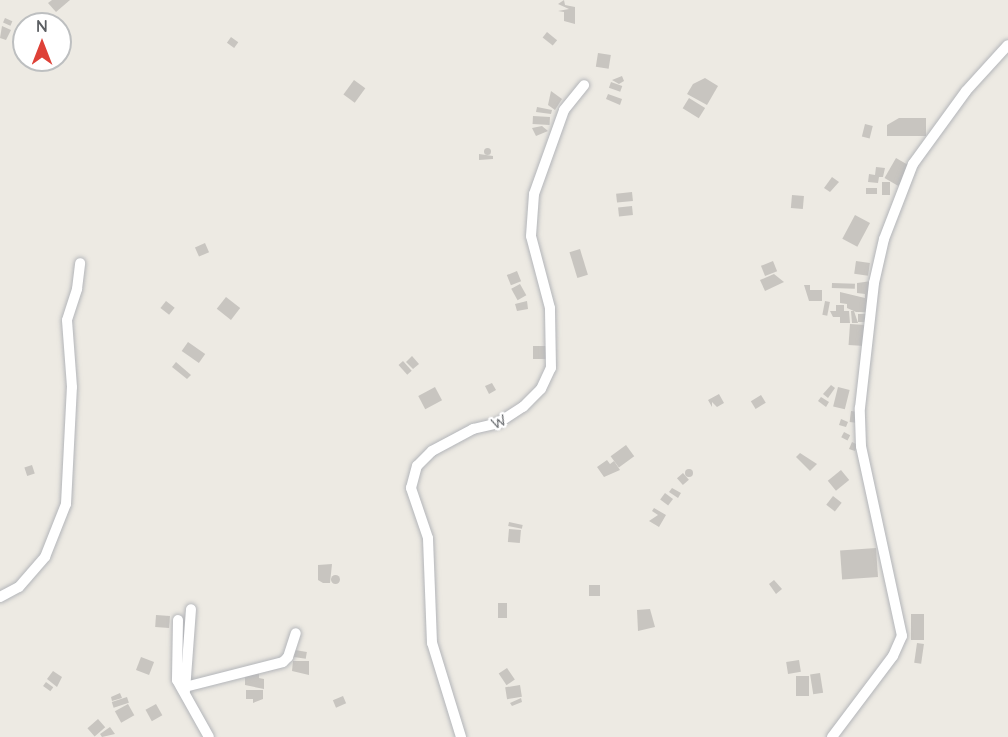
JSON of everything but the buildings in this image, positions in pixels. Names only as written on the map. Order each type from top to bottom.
[{"type":"street","points":[[832,737],[893,656],[902,636],[861,446],[862,396],[874,283],[884,239],[913,164],[934,131],[1006,49]]},
{"type":"street","name":"w","points":[[461,737],[432,643],[428,538],[411,488],[417,466],[432,451],[473,429],[498,423],[523,407],[541,390],[551,368],[550,308],[531,236],[534,194],[564,110],[584,85]]},
{"type":"street","points":[[0,597],[19,587],[45,557],[66,504],[72,387],[67,320],[77,289],[80,263]]},
{"type":"street","points":[[184,692],[191,609]]},
{"type":"street","points":[[178,620],[177,680],[209,737]]},
{"type":"street","points":[[184,692],[283,662],[288,657],[296,633]]}]
